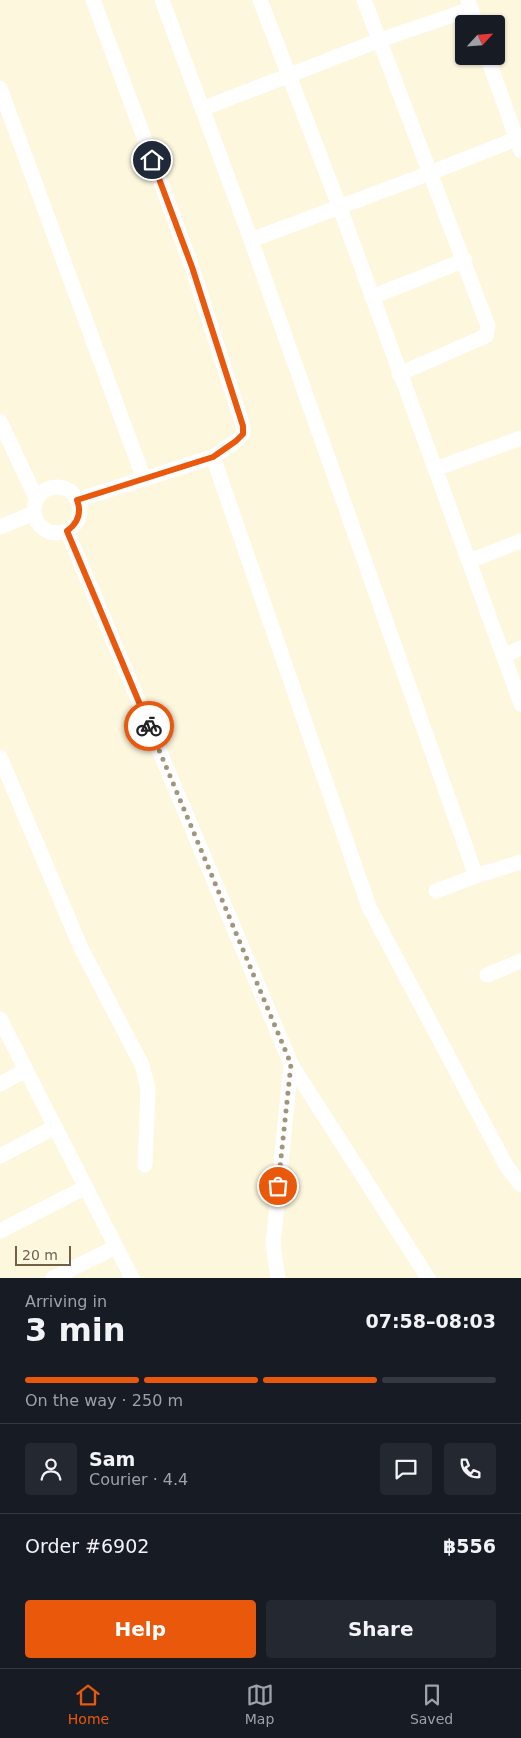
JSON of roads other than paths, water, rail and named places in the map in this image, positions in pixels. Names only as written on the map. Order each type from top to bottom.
[{"type":"street","points":[[77,500],[213,457],[243,434],[243,426],[192,267],[93,0]]},
{"type":"street","points":[[162,0],[250,240],[476,876]]},
{"type":"street","points":[[260,0],[340,208],[521,704]]},
{"type":"street","points":[[364,0],[465,260],[488,326],[486,336],[476,343],[400,374]]},
{"type":"street","points":[[202,109],[470,4]]},
{"type":"street","points":[[250,240],[430,173],[519,145],[491,65]]},
{"type":"street","points":[[0,88],[144,479]]},
{"type":"street","points":[[372,296],[465,260]]},
{"type":"street","points":[[0,421],[35,507],[36,520],[46,531],[53,533],[67,531],[77,521],[80,507],[77,500],[68,490],[61,488],[46,490],[35,507],[0,527]]},
{"type":"street","points":[[435,469],[521,438]]},
{"type":"street","points":[[213,457],[369,907],[507,1167],[521,1185]]},
{"type":"street","points":[[67,531],[291,1064],[428,1278]]},
{"type":"street","points":[[469,561],[521,540]]},
{"type":"street","points":[[504,656],[521,648]]},
{"type":"street","points":[[0,757],[81,948],[142,1065],[148,1089],[145,1165]]},
{"type":"street","points":[[436,891],[521,862]]},
{"type":"street","points":[[487,975],[521,961]]},
{"type":"street","points":[[0,1019],[132,1278]]},
{"type":"street","points":[[278,1278],[273,1245],[291,1064]]},
{"type":"street","points":[[0,1084],[26,1070]]},
{"type":"street","points":[[0,1156],[55,1127]]},
{"type":"street","points":[[0,1231],[86,1187]]},
{"type":"street","points":[[53,1278],[116,1247]]}]
